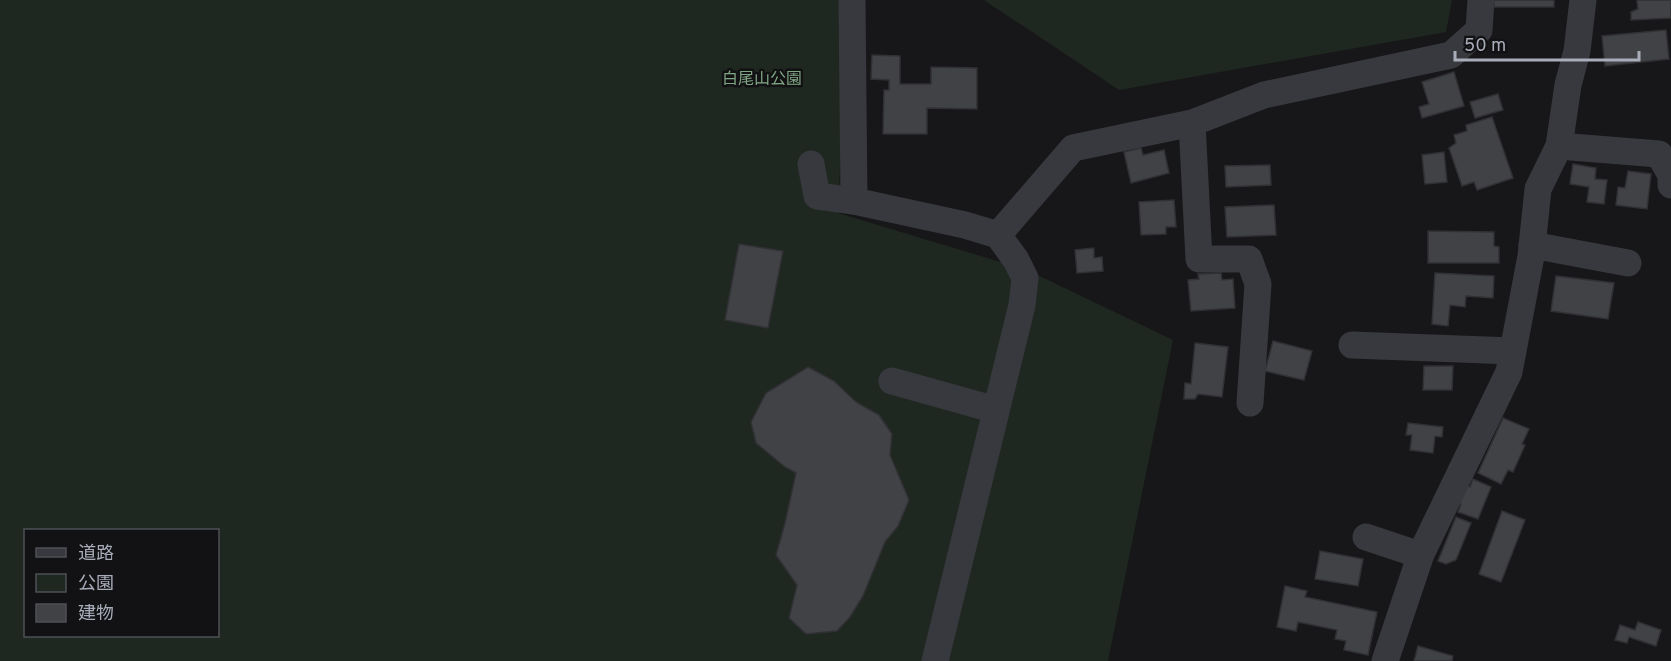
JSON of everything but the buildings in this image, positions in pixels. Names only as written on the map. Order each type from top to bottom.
[{"type":"street","points":[[852,0],[854,201]]},
{"type":"street","points":[[998,235],[1073,148],[1192,123],[1264,95],[1451,55],[1479,30],[1481,0]]},
{"type":"street","points":[[1385,661],[1420,555],[1509,372],[1532,245],[1538,189],[1559,146],[1568,85],[1578,51],[1583,0]]},
{"type":"street","points":[[1192,123],[1199,259],[1249,259],[1258,284],[1250,403]]},
{"type":"street","points":[[1559,146],[1659,154],[1671,175],[1671,185]]},
{"type":"street","points":[[811,164],[817,196],[854,201],[965,225],[998,235],[1016,260],[1025,278],[1022,305],[934,661]]},
{"type":"street","points":[[1532,245],[1628,263]]},
{"type":"street","points":[[1352,345],[1512,351]]},
{"type":"street","points":[[892,381],[996,410]]},
{"type":"street","points":[[1366,537],[1420,555]]},
{"type":"green space","name":"白尾山公園","points":[[0,0],[847,0],[838,213],[1027,270],[1173,340],[1108,661],[0,661]]},
{"type":"green space","points":[[984,0],[1452,0],[1446,32],[1119,90]]}]
